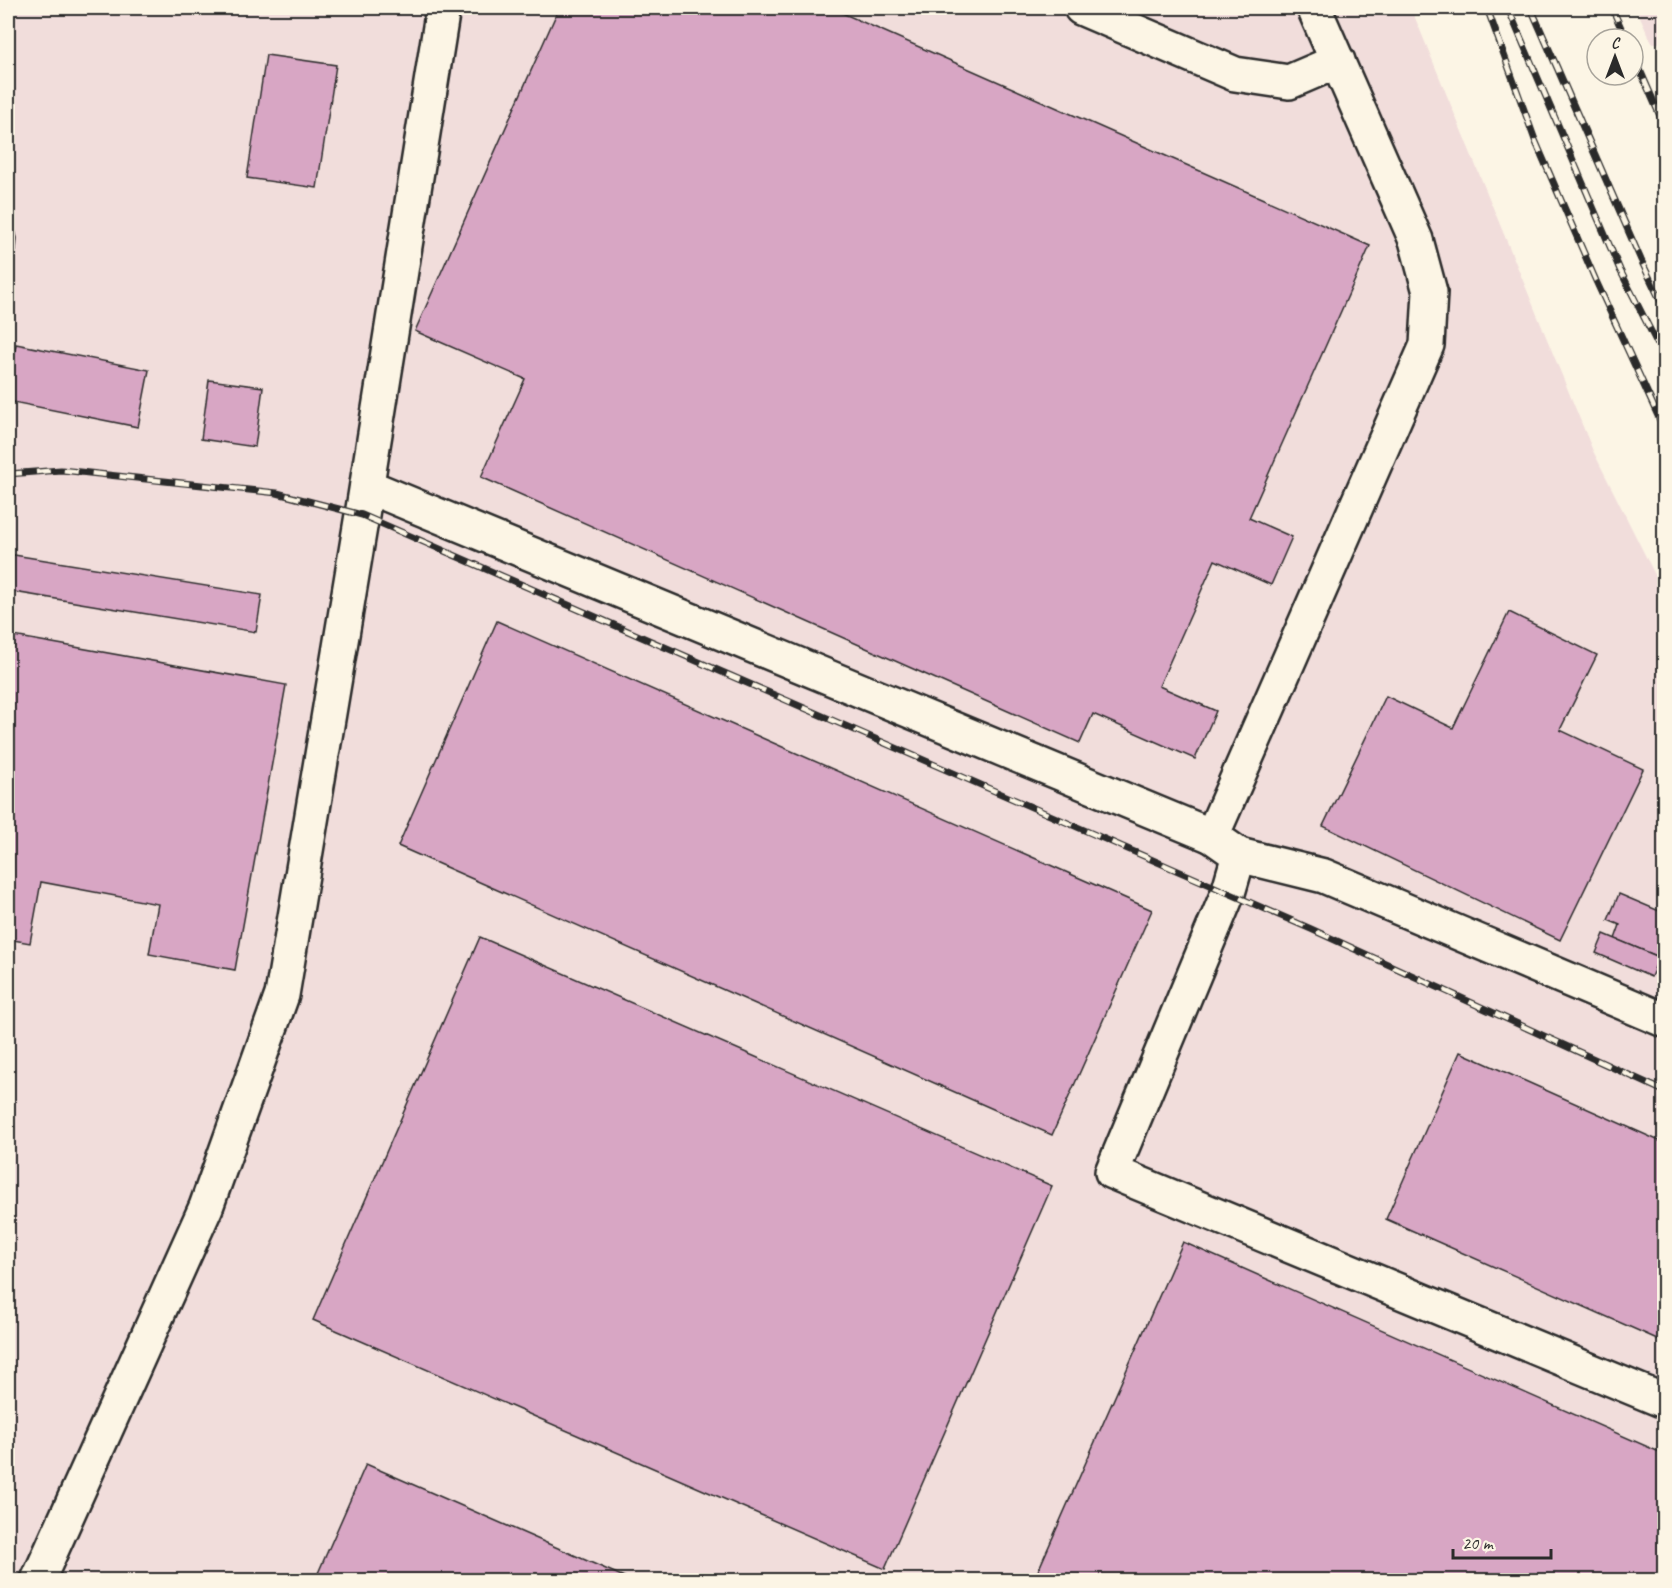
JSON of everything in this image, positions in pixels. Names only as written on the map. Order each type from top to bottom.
[{"type":"lane","points":[[38,1581],[206,1207],[282,995],[367,486],[443,8]]},
{"type":"lane","points":[[1081,8],[1234,74],[1288,82],[1338,61]]},
{"type":"lane","points":[[1212,836],[1427,345],[1430,292],[1416,240],[1314,8]]},
{"type":"lane","points":[[367,486],[1212,836],[1239,855],[1324,876],[1665,1020]]},
{"type":"lane","points":[[1239,855],[1228,893],[1112,1172],[1665,1401]]},
{"type":"shaded area","points":[[8,8],[1411,8],[1593,451],[1664,593],[1664,1580],[8,1580]]},
{"type":"shaded area","points":[[1636,8],[1664,8],[1664,43],[1652,43]]},
{"type":"building","points":[[559,8],[831,8],[1370,246],[1249,518],[1292,537],[1271,585],[1215,560],[1159,686],[1216,711],[1195,759],[1093,714],[1080,743],[481,477],[525,379],[415,331]]},
{"type":"building","points":[[266,55],[336,65],[317,188],[247,178]]},
{"type":"building","points":[[8,214],[13,222],[17,238],[16,251],[8,266]]},
{"type":"building","points":[[16,344],[149,370],[138,427],[8,401],[8,387]]},
{"type":"building","points":[[209,380],[263,387],[255,447],[201,439]]},
{"type":"building","points":[[8,554],[262,595],[256,632],[8,591]]},
{"type":"building","points":[[1509,612],[1597,655],[1560,730],[1643,769],[1560,940],[1323,826],[1386,696],[1453,728]]},
{"type":"building","points":[[497,621],[1152,910],[1052,1135],[398,846]]},
{"type":"building","points":[[8,635],[286,685],[235,970],[149,954],[158,904],[41,882],[30,943],[8,939]]},
{"type":"building","points":[[1619,894],[1664,913],[1664,959],[1615,939],[1620,925],[1608,920]]},
{"type":"building","points":[[1604,934],[1659,957],[1651,977],[1596,953]]},
{"type":"building","points":[[480,937],[1052,1186],[885,1569],[313,1320]]},
{"type":"building","points":[[1460,1052],[1664,1143],[1664,1342],[1386,1219]]},
{"type":"building","points":[[1183,1242],[1664,1454],[1664,1580],[1034,1580]]},
{"type":"building","points":[[366,1464],[631,1580],[315,1580]]},
{"type":"railway","points":[[1487,8],[1535,140],[1664,429]]},
{"type":"railway","points":[[1508,8],[1620,270],[1664,357]]},
{"type":"railway","points":[[1531,8],[1664,308]]},
{"type":"railway","points":[[1612,8],[1621,27]]},
{"type":"railway","points":[[1645,81],[1664,125]]},
{"type":"railway","points":[[8,474],[61,470],[277,493],[362,515],[1311,929],[1664,1091]]}]
